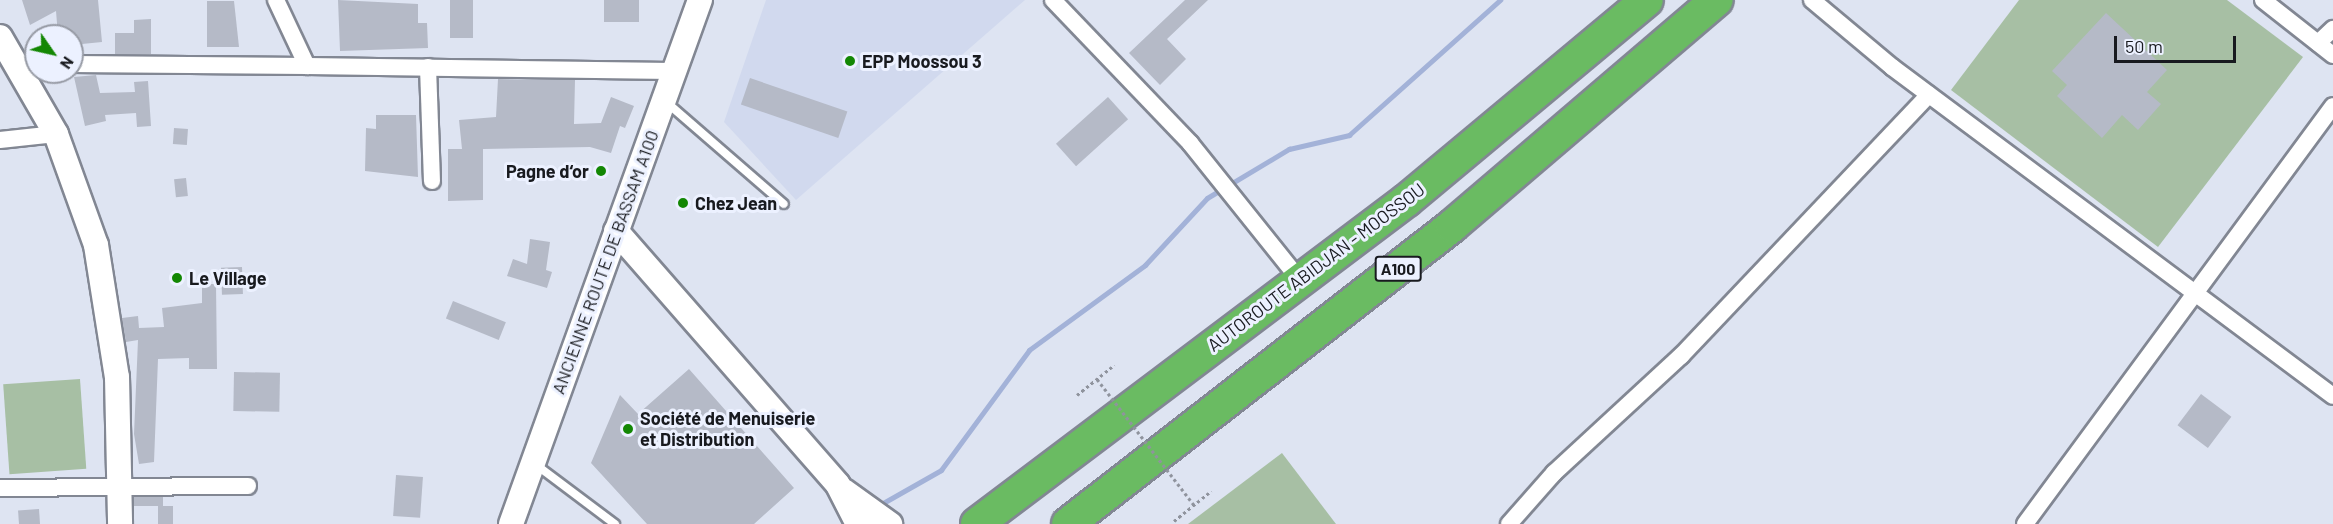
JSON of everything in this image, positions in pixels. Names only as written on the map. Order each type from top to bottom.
[{"type":"highway","name":"AUTOROUTE ABIDJAN - MOOSSOU","points":[[977,524],[1299,279],[1407,200],[1647,0]]},
{"type":"highway","name":"A100","points":[[1068,524],[1443,233],[1717,0]]},
{"type":"street","points":[[276,0],[307,66]]},
{"type":"street","name":"ANCIENNE ROUTE DE BASSAM A100","points":[[512,524],[662,99],[700,0]]},
{"type":"street","points":[[1053,0],[1190,143],[1299,279]]},
{"type":"street","points":[[1812,0],[1929,94],[2333,396]]},
{"type":"street","points":[[2263,0],[2333,55]]},
{"type":"street","points":[[2318,43],[2333,29]]},
{"type":"street","points":[[0,37],[24,61]]},
{"type":"street","points":[[84,64],[672,72]]},
{"type":"street","points":[[428,67],[432,181]]},
{"type":"street","points":[[35,84],[85,205],[106,287],[117,377],[120,524]]},
{"type":"street","points":[[1509,524],[1554,473],[1681,356],[1929,94]]},
{"type":"street","points":[[2025,524],[2333,106]]},
{"type":"street","points":[[0,140],[56,134]]},
{"type":"street","points":[[616,231],[838,485],[890,524]]},
{"type":"street","points":[[838,485],[858,524]]},
{"type":"street","points":[[0,488],[249,486]]},
{"type":"lane","points":[[662,99],[784,204]]},
{"type":"lane","points":[[534,464],[615,524]]},
{"type":"path","points":[[1077,395],[1114,365]]},
{"type":"path","points":[[1097,379],[1194,505]]},
{"type":"path","points":[[1174,521],[1211,491]]},
{"type":"shaded area","name":"EPP Moossou 3","points":[[766,0],[1025,0],[796,200],[724,122]]},
{"type":"green space","points":[[2019,0],[2227,0],[2303,57],[2158,247],[1951,90]]},
{"type":"green space","points":[[80,379],[86,469],[9,474],[3,384]]},
{"type":"green space","points":[[1282,453],[1336,524],[1188,524]]},
{"type":"building","points":[[22,0],[98,0],[102,42],[84,44],[84,24],[57,24],[56,11],[30,24]]},
{"type":"building","points":[[338,0],[418,4],[418,23],[427,23],[428,48],[340,51]]},
{"type":"building","points":[[450,0],[473,0],[473,38],[450,38]]},
{"type":"building","points":[[604,0],[639,0],[639,22],[604,22]]},
{"type":"building","points":[[1185,0],[1208,0],[1167,39],[1186,59],[1160,85],[1129,53]]},
{"type":"building","points":[[207,1],[234,1],[239,47],[207,47]]},
{"type":"building","points":[[2106,13],[2167,70],[2147,92],[2161,104],[2138,130],[2122,115],[2102,138],[2057,96],[2067,85],[2052,71]]},
{"type":"building","points":[[151,19],[151,54],[115,54],[115,33],[134,33],[134,20]]},
{"type":"building","points":[[96,75],[100,93],[135,92],[134,82],[148,81],[151,126],[137,127],[136,113],[105,115],[106,121],[85,126],[76,84],[84,84],[84,76]]},
{"type":"building","points":[[750,78],[847,112],[838,138],[741,104]]},
{"type":"building","points":[[498,79],[575,80],[574,124],[601,123],[611,97],[634,106],[625,128],[620,126],[611,153],[590,147],[483,149],[483,200],[448,201],[448,149],[462,149],[459,120],[496,117]]},
{"type":"building","points":[[1108,97],[1128,119],[1076,166],[1056,144]]},
{"type":"building","points":[[376,115],[416,115],[418,177],[365,171],[366,128],[376,129]]},
{"type":"building","points":[[174,128],[188,129],[187,145],[173,144]]},
{"type":"building","points":[[186,178],[188,196],[176,197],[174,179]]},
{"type":"building","points":[[530,239],[550,242],[546,270],[552,272],[547,288],[507,276],[513,259],[527,264]]},
{"type":"building","points":[[242,267],[243,294],[222,295],[221,268]]},
{"type":"building","points":[[202,284],[216,284],[217,369],[189,369],[189,358],[158,359],[154,462],[139,464],[134,434],[138,340],[126,342],[122,318],[138,316],[139,328],[164,327],[162,308],[202,303]]},
{"type":"building","points":[[453,301],[506,322],[499,340],[446,319]]},
{"type":"building","points":[[689,369],[794,488],[754,524],[647,524],[591,463],[620,395],[638,414]]},
{"type":"building","points":[[234,372],[280,373],[279,412],[233,411]]},
{"type":"building","points":[[2201,394],[2231,417],[2208,448],[2178,425]]},
{"type":"building","points":[[396,475],[423,477],[420,518],[393,516]]},
{"type":"building","points":[[134,497],[163,497],[163,506],[134,506]]},
{"type":"building","points":[[158,506],[173,506],[173,524],[158,524]]},
{"type":"building","points":[[39,509],[40,524],[19,524],[18,510]]},
{"type":"waterway","points":[[876,507],[941,470],[1029,350],[1145,265],[1207,198],[1289,149],[1349,135],[1500,0]]},
{"type":"place","name":"EPP Moossou 3","points":[[850,61]]},
{"type":"place","name":"Pagne d‘or","points":[[601,171]]},
{"type":"place","name":"Chez Jean","points":[[683,203]]},
{"type":"place","name":"Le Village","points":[[177,278]]},
{"type":"place","name":"Société de Menuiserie et Distribution","points":[[628,429]]}]
